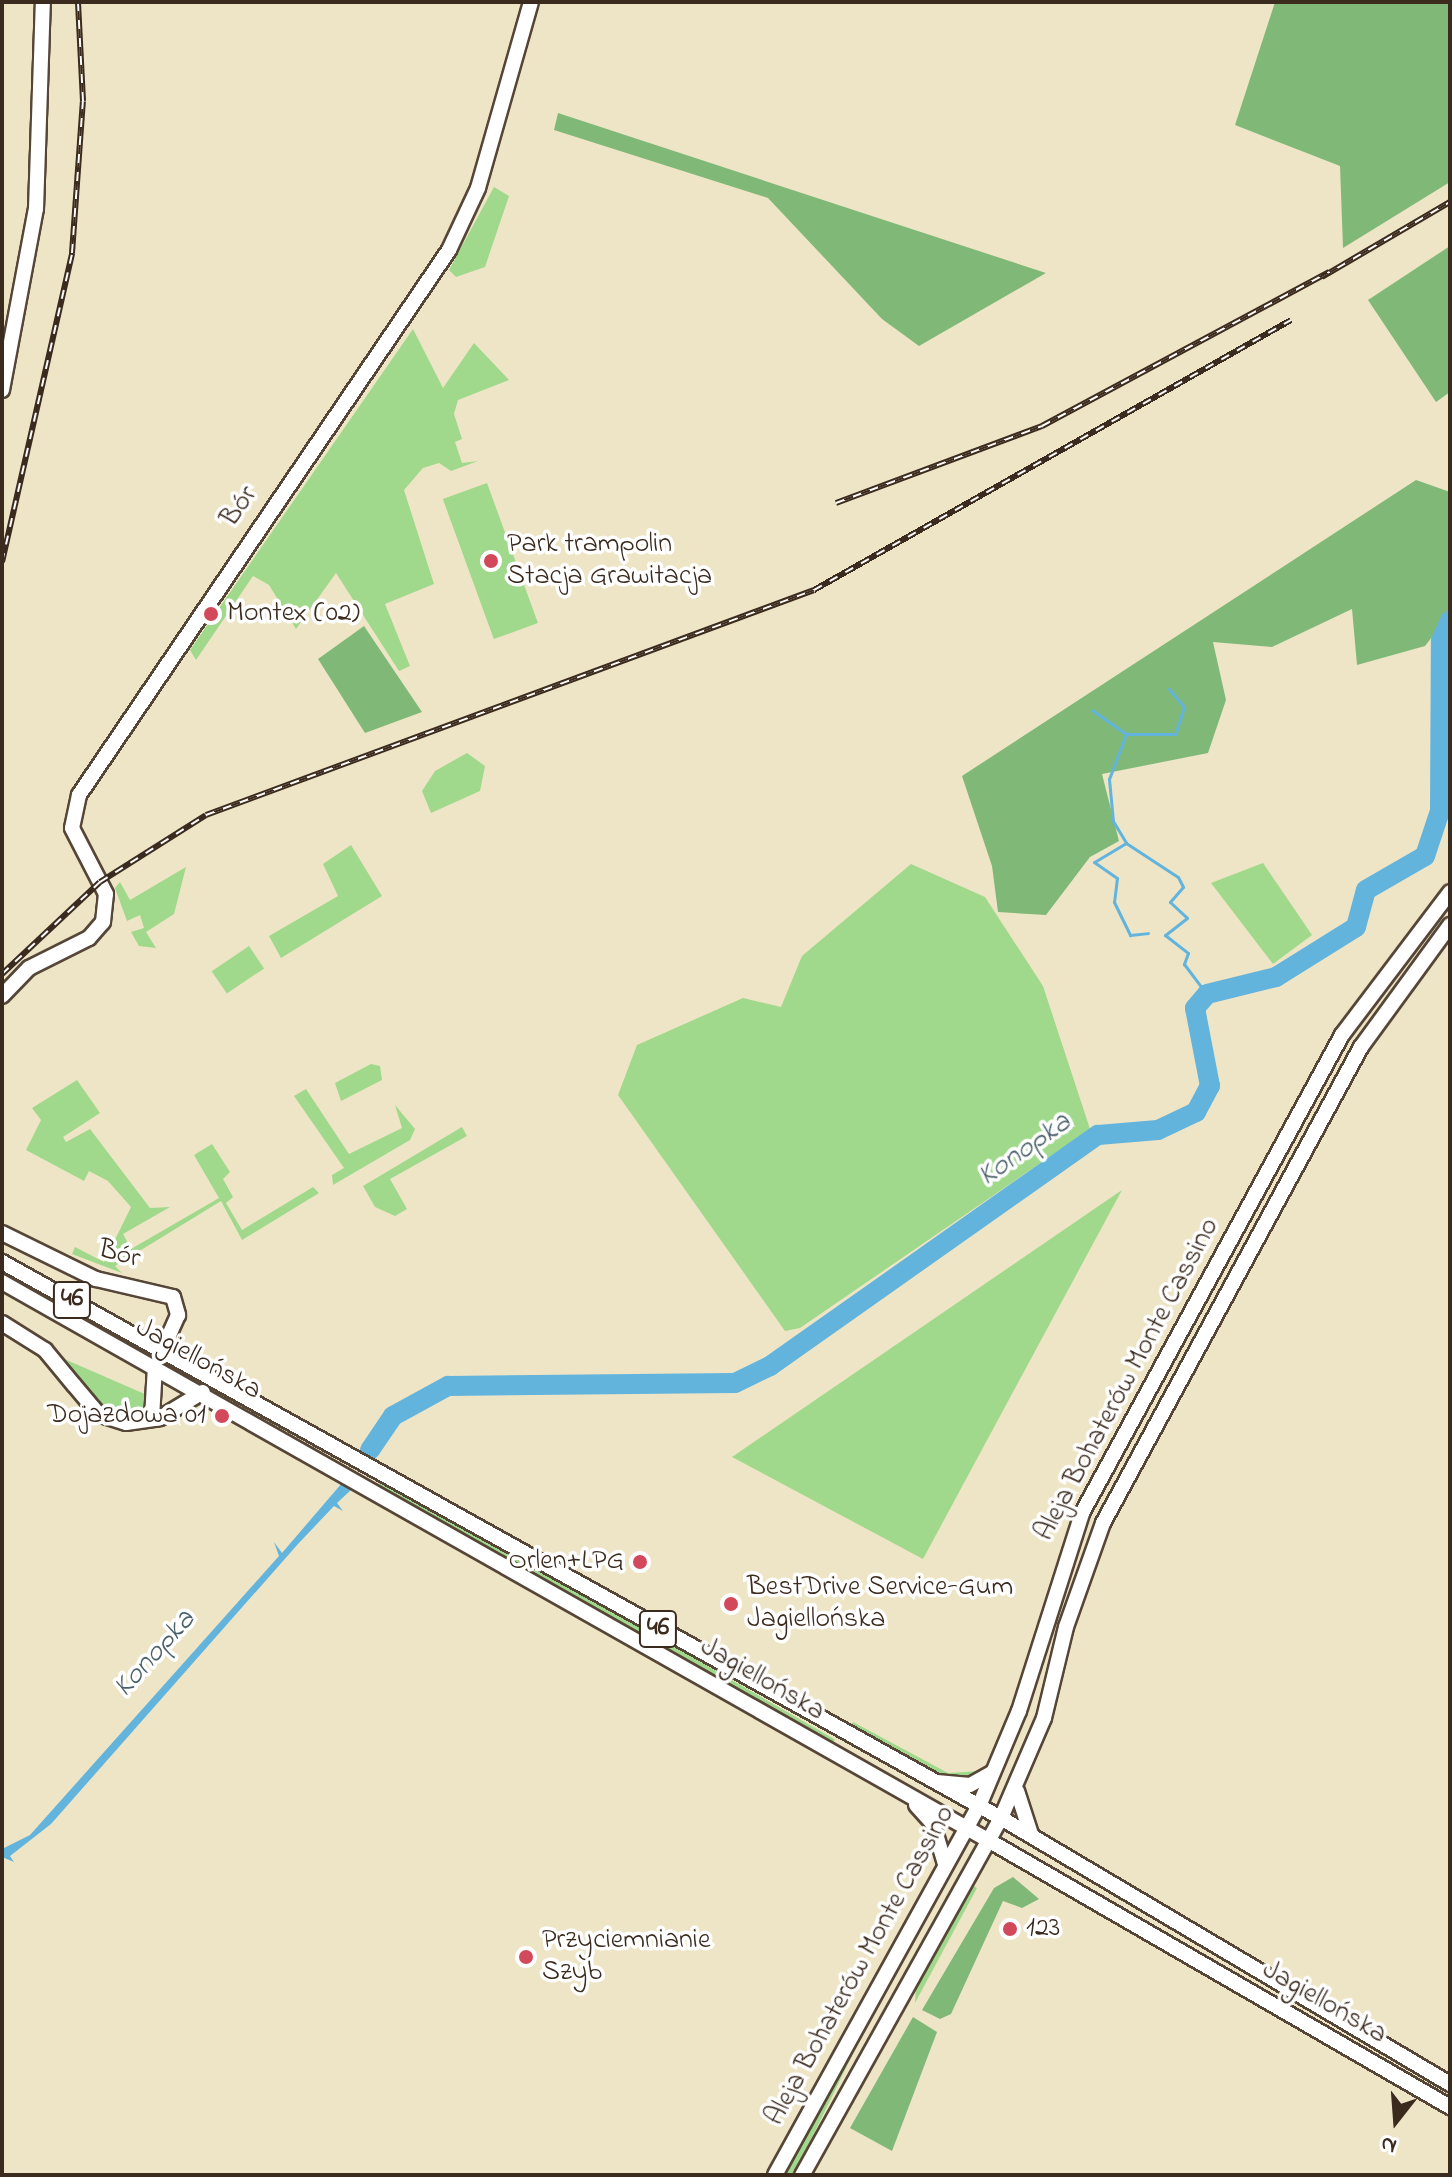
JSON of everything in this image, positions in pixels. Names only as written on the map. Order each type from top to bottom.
[{"type":"main road","points":[[2,390],[36,209],[43,2]]},
{"type":"main road","name":"Bór","points":[[2,996],[29,968],[89,938],[103,922],[106,894],[72,828],[79,795],[449,250],[478,188],[531,2]]},
{"type":"main road","name":"Aleja Bohaterów Monte Cassino","points":[[775,2175],[979,1806],[1082,1513],[1342,1035],[1450,892]]},
{"type":"main road","name":"Aleja Bohaterów Monte Cassino","points":[[802,2175],[1017,1784],[1103,1523],[1361,1047],[1450,925]]},
{"type":"main road","name":"Bór","points":[[2,1233],[96,1279],[173,1297],[178,1315],[163,1348]]},
{"type":"main road","name":"Jagiellońska","points":[[2,1262],[163,1348],[1001,1818],[1450,2084]]},
{"type":"main road","name":"Jagiellońska","points":[[2,1282],[374,1488],[1450,2107]]},
{"type":"main road","points":[[2,1323],[45,1350],[74,1385],[110,1419],[152,1418],[203,1392]]},
{"type":"main road","points":[[152,1418],[155,1366]]},
{"type":"main road","points":[[935,1782],[970,1785],[993,1772]]},
{"type":"main road","points":[[1017,1784],[1018,1813],[1033,1837]]},
{"type":"main road","points":[[903,1792],[933,1824],[945,1864]]},
{"type":"green space","points":[[1275,2],[1450,2],[1450,182],[1343,248],[1340,166],[1235,125]]},
{"type":"green space","points":[[558,113],[1046,273],[919,346],[882,319],[768,198],[554,130]]},
{"type":"green space","points":[[494,187],[509,196],[485,267],[456,277],[449,270]]},
{"type":"green space","points":[[1450,246],[1450,392],[1436,402],[1368,300]]},
{"type":"green space","points":[[413,329],[443,388],[474,343],[509,380],[458,400],[454,414],[462,439],[455,442],[462,463],[478,461],[451,471],[439,463],[423,468],[404,490],[434,584],[385,604],[410,666],[399,671],[336,573],[296,629],[269,585],[253,576],[196,660],[190,650]]},
{"type":"green space","points":[[1416,480],[1450,492],[1450,614],[1425,646],[1357,665],[1352,609],[1272,647],[1213,642],[1226,700],[1208,753],[1102,774],[1119,841],[1090,857],[1046,915],[998,912],[992,866],[962,776]]},
{"type":"green space","name":"Park trampolin Stacja Grawitacja","points":[[487,483],[538,623],[494,639],[443,499]]},
{"type":"green space","points":[[364,626],[422,712],[365,733],[318,659]]},
{"type":"green space","points":[[467,753],[485,766],[480,791],[431,813],[422,791],[435,771]]},
{"type":"green space","points":[[351,845],[382,896],[281,958],[269,936],[338,896],[323,864]]},
{"type":"green space","points":[[1263,863],[1312,935],[1273,964],[1211,883]]},
{"type":"green space","points":[[911,864],[985,897],[1043,986],[1090,1129],[800,1328],[785,1331],[618,1095],[637,1045],[743,998],[781,1007],[802,956]]},
{"type":"green space","points":[[186,867],[174,914],[146,932],[156,948],[139,946],[131,932],[144,928],[140,915],[127,921],[115,888],[120,882],[130,900]]},
{"type":"green space","points":[[249,946],[264,968],[227,994],[212,971]]},
{"type":"green space","points":[[371,1064],[380,1066],[382,1080],[341,1101],[335,1083]]},
{"type":"green space","points":[[77,1080],[100,1113],[63,1137],[66,1142],[90,1129],[150,1208],[170,1207],[123,1234],[131,1249],[219,1198],[194,1155],[212,1144],[230,1172],[223,1179],[233,1197],[226,1203],[242,1230],[313,1187],[319,1193],[242,1240],[221,1201],[115,1266],[122,1273],[72,1254],[75,1247],[104,1262],[131,1207],[108,1181],[89,1171],[84,1181],[26,1150],[41,1120],[32,1108]]},
{"type":"green space","points":[[306,1089],[349,1154],[402,1128],[395,1105],[415,1129],[410,1140],[333,1185],[332,1175],[344,1168],[294,1096]]},
{"type":"green space","points":[[462,1127],[467,1136],[390,1179],[407,1209],[395,1216],[375,1207],[363,1186]]},
{"type":"green space","points":[[1122,1190],[923,1559],[732,1457]]},
{"type":"green space","points":[[62,1358],[147,1395],[148,1405],[128,1414],[106,1409]]},
{"type":"green space","points":[[382,1478],[835,1740],[831,1746],[378,1484]]},
{"type":"green space","points":[[853,1722],[948,1773],[980,1771],[967,1780],[945,1779],[849,1727]]},
{"type":"green space","points":[[1013,1877],[1039,1899],[1022,1908],[1003,1901],[951,2014],[940,2019],[922,2010],[994,1888]]},
{"type":"green space","points":[[974,1886],[977,1888],[915,2003],[916,1987]]},
{"type":"green space","points":[[883,1992],[793,2175],[783,2175]]},
{"type":"green space","points":[[913,2017],[937,2032],[892,2151],[850,2128]]},
{"type":"water","points":[[342,1483],[352,1489],[337,1503],[343,1511],[334,1506],[298,1544],[51,1824],[10,1856],[14,1862],[2,1857],[2,1849],[30,1835],[279,1556],[274,1542],[282,1553]]},
{"type":"waterway","name":"Konopka","points":[[370,1450],[393,1416],[448,1386],[735,1383],[770,1366],[1098,1135],[1158,1130],[1196,1112],[1210,1086],[1195,1008],[1207,994],[1276,977],[1356,927],[1366,890],[1425,856],[1440,811],[1441,641],[1450,621]]},
{"type":"waterway","points":[[1169,689],[1184,707],[1175,734],[1126,734],[1109,779],[1113,821],[1126,843],[1178,877],[1183,887],[1170,902],[1187,918],[1165,935],[1188,953],[1184,964],[1207,994]]},
{"type":"waterway","points":[[1092,710],[1126,734]]},
{"type":"waterway","points":[[1444,743],[1450,741]]},
{"type":"waterway","points":[[1126,843],[1094,862],[1117,878],[1114,902],[1130,935],[1148,933]]},
{"type":"railway","points":[[2,562],[72,253],[83,101],[78,2]]},
{"type":"railway","points":[[1322,277],[1450,202]]},
{"type":"railway","points":[[836,503],[1042,426],[1329,272]]},
{"type":"railway","points":[[2,974],[100,882],[206,815],[814,590],[1291,320]]},
{"type":"place","name":"Park trampolin Stacja Grawitacja","points":[[491,561]]},
{"type":"place","name":"Montex (02)","points":[[211,614]]},
{"type":"place","name":"Dojazdowa 01","points":[[222,1416]]},
{"type":"place","name":"Orlen+LPG","points":[[640,1562]]},
{"type":"place","name":"BestDrive Service-Gum Jagiellońska","points":[[731,1604]]},
{"type":"place","name":"123","points":[[1010,1929]]},
{"type":"place","name":"Przyciemnianie Szyb","points":[[526,1957]]}]
